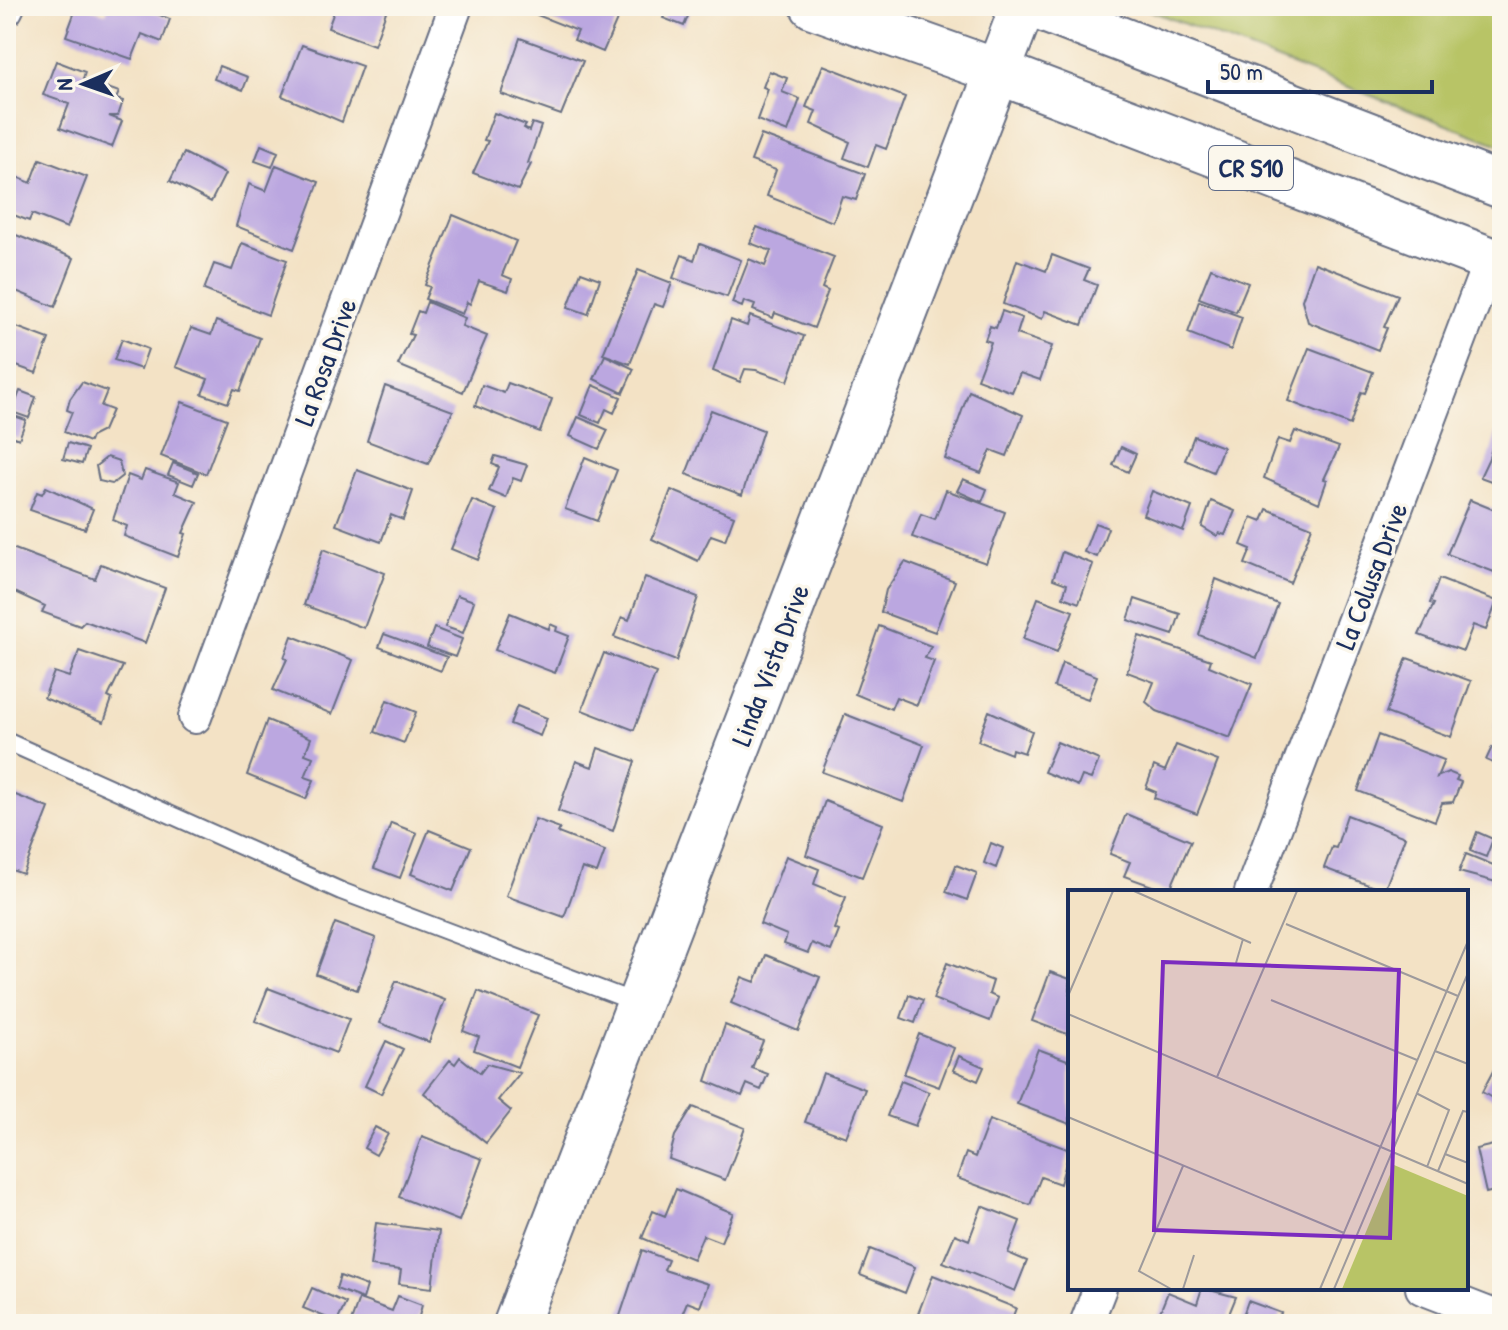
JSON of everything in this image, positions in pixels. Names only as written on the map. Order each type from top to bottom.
[{"type":"main road","name":"CR S10","points":[[813,6],[999,72],[1496,262]]},
{"type":"main road","name":"Linda Vista Drive","points":[[516,1324],[1023,6]]},
{"type":"main road","name":"CR S10","points":[[1034,6],[1502,186]]},
{"type":"street","name":"La Rosa Drive","points":[[195,717],[456,6]]},
{"type":"street","name":"La Colusa Drive","points":[[1252,890],[1496,262]]},
{"type":"street","points":[[1086,1324],[1099,1290]]},
{"type":"street","points":[[1427,1290],[1502,1319]]},
{"type":"lane","points":[[6,741],[341,891],[639,1004]]},
{"type":"green space","points":[[1138,6],[1502,6],[1502,146]]},
{"type":"building","points":[[77,6],[106,13],[109,6],[137,6],[170,19],[162,42],[142,34],[132,59],[66,36]]},
{"type":"building","points":[[336,6],[388,6],[374,45],[328,28]]},
{"type":"building","points":[[535,6],[623,6],[603,52],[574,40],[578,31],[532,13]]},
{"type":"building","points":[[668,6],[691,9],[684,26],[663,18]]},
{"type":"building","points":[[520,38],[583,61],[561,115],[501,94]]},
{"type":"building","points":[[302,45],[362,66],[342,122],[282,96]]},
{"type":"building","points":[[56,61],[85,72],[83,79],[119,92],[116,99],[123,101],[118,116],[109,116],[122,121],[112,147],[60,128],[69,104],[43,95]]},
{"type":"building","points":[[823,65],[905,97],[886,149],[876,145],[868,167],[844,158],[850,142],[811,124],[816,111],[806,107]]},
{"type":"building","points":[[219,66],[248,77],[243,90],[214,79]]},
{"type":"building","points":[[769,71],[787,78],[782,92],[800,99],[788,132],[757,120],[768,89],[763,87]]},
{"type":"building","points":[[494,113],[526,125],[524,128],[529,131],[532,123],[541,126],[528,163],[531,164],[518,190],[473,173],[488,141],[484,140]]},
{"type":"building","points":[[761,135],[865,174],[856,200],[842,196],[833,222],[767,196],[776,170],[751,161]]},
{"type":"building","points":[[261,145],[278,152],[272,167],[255,161]]},
{"type":"building","points":[[184,153],[225,174],[211,202],[170,181]]},
{"type":"building","points":[[40,159],[87,177],[67,228],[32,214],[29,221],[6,212],[6,191],[12,175],[31,183]]},
{"type":"building","points":[[276,165],[319,182],[294,249],[236,226],[249,184],[266,191]]},
{"type":"building","points":[[453,215],[516,241],[502,275],[512,279],[508,291],[479,281],[470,304],[467,302],[462,314],[425,299],[430,287],[425,285]]},
{"type":"building","points":[[757,227],[834,257],[822,288],[828,291],[814,328],[775,313],[773,318],[753,310],[755,305],[744,301],[742,307],[732,303],[749,259],[765,266],[771,251],[750,243]]},
{"type":"building","points":[[6,231],[74,258],[55,307],[6,287],[11,270],[6,267]]},
{"type":"building","points":[[242,243],[287,260],[268,315],[204,290],[214,264],[232,270]]},
{"type":"building","points":[[700,244],[741,260],[727,297],[673,278],[682,255],[694,260]]},
{"type":"building","points":[[1052,255],[1089,269],[1084,280],[1097,285],[1082,325],[1045,311],[1042,319],[1003,304],[1017,260],[1046,271]]},
{"type":"building","points":[[1315,263],[1398,295],[1378,350],[1308,322],[1302,300]]},
{"type":"building","points":[[1211,268],[1248,283],[1236,312],[1199,298]]},
{"type":"building","points":[[638,270],[672,283],[663,307],[654,304],[630,364],[603,354]]},
{"type":"building","points":[[581,272],[600,279],[588,314],[568,307]]},
{"type":"building","points":[[1199,301],[1242,317],[1231,350],[1188,333]]},
{"type":"building","points":[[427,302],[465,318],[462,326],[487,336],[463,392],[398,365],[413,335],[409,334],[418,311],[423,313]]},
{"type":"building","points":[[1002,311],[1022,318],[1017,334],[1052,346],[1040,380],[1020,373],[1012,392],[977,379],[991,342],[985,340],[990,326],[996,328]]},
{"type":"building","points":[[750,316],[804,336],[788,381],[745,369],[740,382],[713,371],[731,320],[747,326]]},
{"type":"building","points":[[216,321],[260,338],[240,391],[234,389],[228,403],[202,394],[208,379],[176,367],[191,328],[211,335]]},
{"type":"building","points":[[6,323],[49,339],[36,373],[14,365],[6,386]]},
{"type":"building","points":[[122,339],[148,349],[141,369],[114,360]]},
{"type":"building","points":[[1309,348],[1373,372],[1365,393],[1361,392],[1350,425],[1288,401]]},
{"type":"building","points":[[605,355],[634,369],[623,393],[594,379]]},
{"type":"building","points":[[82,382],[107,391],[101,406],[112,410],[103,431],[91,437],[89,442],[64,432],[72,412],[67,410],[70,399]]},
{"type":"building","points":[[508,383],[552,399],[540,432],[475,406],[482,385],[504,393]]},
{"type":"building","points":[[593,385],[621,397],[614,413],[606,409],[600,423],[581,415]]},
{"type":"building","points":[[385,386],[453,411],[428,464],[367,441]]},
{"type":"building","points":[[20,391],[36,397],[29,418],[12,412]]},
{"type":"building","points":[[969,391],[1023,415],[1007,456],[991,450],[981,473],[945,459]]},
{"type":"building","points":[[182,402],[227,419],[206,474],[161,456]]},
{"type":"building","points":[[711,410],[763,430],[742,495],[686,474]]},
{"type":"building","points":[[11,415],[26,420],[19,439],[6,434]]},
{"type":"building","points":[[578,417],[608,430],[599,449],[570,436]]},
{"type":"building","points":[[1502,422],[1502,485],[1480,477]]},
{"type":"building","points":[[1295,431],[1339,447],[1324,479],[1327,480],[1319,503],[1264,478],[1278,439],[1290,443]]},
{"type":"building","points":[[1194,436],[1223,447],[1213,472],[1185,460]]},
{"type":"building","points":[[68,443],[87,449],[82,464],[63,459]]},
{"type":"building","points":[[1121,447],[1136,454],[1128,472],[1113,465]]},
{"type":"building","points":[[495,456],[527,465],[521,481],[513,478],[506,498],[489,491],[499,467],[492,464]]},
{"type":"building","points":[[107,457],[119,461],[122,476],[112,484],[99,481],[96,466]]},
{"type":"building","points":[[585,457],[617,470],[597,521],[565,509]]},
{"type":"building","points":[[173,463],[198,473],[193,485],[168,475]]},
{"type":"building","points":[[145,470],[179,482],[175,493],[197,502],[183,533],[186,534],[178,557],[124,536],[127,526],[113,520],[128,475],[141,480]]},
{"type":"building","points":[[357,470],[413,491],[403,520],[391,515],[381,542],[336,525]]},
{"type":"building","points":[[963,479],[987,489],[982,502],[957,491]]},
{"type":"building","points":[[46,487],[93,509],[85,529],[30,510],[37,492],[42,494]]},
{"type":"building","points":[[671,490],[734,516],[725,540],[711,535],[698,561],[652,539]]},
{"type":"building","points":[[946,490],[1005,512],[986,563],[912,537],[921,514],[935,519]]},
{"type":"building","points":[[1152,491],[1192,507],[1183,531],[1143,515]]},
{"type":"building","points":[[472,500],[497,510],[478,560],[451,549]]},
{"type":"building","points":[[1470,500],[1502,513],[1502,575],[1447,554]]},
{"type":"building","points":[[1211,501],[1235,511],[1225,535],[1219,533],[1217,536],[1202,527]]},
{"type":"building","points":[[1267,509],[1312,527],[1290,583],[1245,564],[1251,549],[1241,545],[1252,517],[1262,521]]},
{"type":"building","points":[[1095,523],[1108,528],[1097,557],[1084,552]]},
{"type":"building","points":[[12,548],[95,579],[101,564],[165,588],[145,643],[85,621],[80,626],[42,612],[45,606],[6,588],[6,565]]},
{"type":"building","points":[[323,549],[385,573],[364,628],[304,605]]},
{"type":"building","points":[[1062,552],[1093,564],[1079,603],[1063,597],[1067,584],[1053,579]]},
{"type":"building","points":[[905,562],[955,581],[935,632],[881,612],[886,590]]},
{"type":"building","points":[[645,577],[698,597],[676,661],[614,637],[622,617],[629,620]]},
{"type":"building","points":[[1216,579],[1278,604],[1257,658],[1199,635]]},
{"type":"building","points":[[1439,579],[1497,601],[1486,630],[1473,625],[1463,651],[1419,635],[1434,604],[1430,603]]},
{"type":"building","points":[[457,595],[474,601],[463,633],[445,627]]},
{"type":"building","points":[[1038,598],[1073,611],[1057,652],[1023,639]]},
{"type":"building","points":[[1135,599],[1180,614],[1173,635],[1128,620]]},
{"type":"building","points":[[510,613],[549,629],[550,624],[557,627],[556,631],[569,636],[555,673],[495,650]]},
{"type":"building","points":[[879,626],[931,646],[925,658],[934,661],[917,705],[896,697],[891,709],[855,694]]},
{"type":"building","points":[[434,628],[462,639],[455,657],[427,647]]},
{"type":"building","points":[[384,634],[447,657],[441,671],[379,647]]},
{"type":"building","points":[[292,636],[353,660],[332,714],[273,690],[287,659],[284,658]]},
{"type":"building","points":[[1139,636],[1211,660],[1209,666],[1252,684],[1230,738],[1157,711],[1146,702],[1154,682],[1127,672]]},
{"type":"building","points":[[79,651],[123,666],[108,697],[112,699],[104,722],[44,698],[54,672],[69,677]]},
{"type":"building","points":[[604,653],[656,673],[634,730],[582,710]]},
{"type":"building","points":[[1407,658],[1471,681],[1451,737],[1386,713]]},
{"type":"building","points":[[1062,663],[1097,676],[1088,699],[1054,687]]},
{"type":"building","points":[[1502,698],[1502,730],[1494,727]]},
{"type":"building","points":[[387,700],[416,712],[404,743],[375,732]]},
{"type":"building","points":[[517,706],[547,718],[540,736],[510,724]]},
{"type":"building","points":[[989,711],[1032,731],[1024,753],[1012,749],[1011,754],[978,741]]},
{"type":"building","points":[[845,714],[924,745],[903,802],[822,772]]},
{"type":"building","points":[[267,720],[311,738],[305,754],[313,757],[305,777],[314,780],[306,799],[247,775]]},
{"type":"building","points":[[1378,735],[1444,760],[1437,777],[1448,772],[1458,776],[1456,780],[1461,782],[1453,802],[1442,803],[1435,821],[1358,791]]},
{"type":"building","points":[[1057,742],[1099,760],[1091,779],[1082,776],[1078,786],[1044,772]]},
{"type":"building","points":[[1176,745],[1218,761],[1197,814],[1154,798],[1156,792],[1146,788],[1154,766],[1165,771]]},
{"type":"building","points":[[1492,747],[1502,751],[1502,767],[1486,760]]},
{"type":"building","points":[[598,748],[635,761],[613,831],[558,811],[576,761],[592,767]]},
{"type":"building","points":[[13,794],[49,808],[23,874],[6,868],[6,813]]},
{"type":"building","points":[[825,801],[883,824],[862,877],[806,855]]},
{"type":"building","points":[[1126,814],[1191,841],[1170,890],[1124,876],[1130,862],[1110,854]]},
{"type":"building","points":[[1347,815],[1405,837],[1384,890],[1324,868],[1332,847],[1336,848]]},
{"type":"building","points":[[535,819],[560,828],[558,833],[605,851],[597,873],[582,868],[564,917],[506,896]]},
{"type":"building","points":[[391,823],[417,833],[400,878],[374,868]]},
{"type":"building","points":[[429,830],[471,847],[453,891],[411,874]]},
{"type":"building","points":[[1477,832],[1493,839],[1486,857],[1470,851]]},
{"type":"building","points":[[991,843],[1003,848],[996,868],[984,863]]},
{"type":"building","points":[[1466,854],[1501,868],[1496,882],[1459,872]]},
{"type":"building","points":[[786,856],[819,869],[814,884],[846,897],[834,929],[839,931],[831,951],[812,943],[808,953],[784,944],[787,935],[760,924]]},
{"type":"building","points":[[956,865],[977,873],[967,900],[946,892]]},
{"type":"building","points":[[335,923],[376,938],[357,990],[316,974]]},
{"type":"building","points":[[766,955],[820,977],[798,1031],[731,1003],[742,977],[755,982]]},
{"type":"building","points":[[947,963],[993,981],[989,994],[998,998],[990,1021],[933,999]]},
{"type":"building","points":[[1050,972],[1068,978],[1068,1034],[1032,1021]]},
{"type":"building","points":[[396,981],[445,1000],[429,1042],[380,1023]]},
{"type":"building","points":[[268,988],[349,1019],[336,1053],[255,1021]]},
{"type":"building","points":[[478,991],[538,1015],[517,1067],[474,1050],[479,1037],[463,1031]]},
{"type":"building","points":[[909,995],[923,1000],[915,1023],[901,1018]]},
{"type":"building","points":[[725,1025],[763,1041],[752,1068],[768,1074],[761,1090],[747,1084],[742,1096],[706,1081]]},
{"type":"building","points":[[919,1034],[954,1048],[939,1087],[904,1074]]},
{"type":"building","points":[[386,1041],[403,1049],[381,1094],[365,1086]]},
{"type":"building","points":[[1038,1049],[1068,1060],[1068,1123],[1017,1104]]},
{"type":"building","points":[[1502,1054],[1502,1104],[1482,1092]]},
{"type":"building","points":[[959,1056],[984,1067],[978,1081],[953,1070]]},
{"type":"building","points":[[460,1057],[480,1073],[487,1064],[520,1073],[498,1100],[511,1111],[486,1143],[424,1093],[450,1060],[455,1064]]},
{"type":"building","points":[[823,1073],[865,1089],[846,1137],[805,1122]]},
{"type":"building","points":[[901,1081],[929,1092],[915,1126],[887,1116]]},
{"type":"building","points":[[693,1107],[745,1128],[725,1180],[669,1159],[675,1136]]},
{"type":"building","points":[[989,1120],[1068,1149],[1060,1184],[1041,1177],[1030,1205],[957,1178],[966,1153],[975,1157]]},
{"type":"building","points":[[375,1127],[388,1134],[376,1155],[364,1148]]},
{"type":"building","points":[[422,1136],[482,1159],[459,1221],[399,1197]]},
{"type":"building","points":[[1502,1143],[1502,1189],[1486,1193],[1476,1149]]},
{"type":"building","points":[[676,1189],[733,1213],[721,1242],[703,1235],[693,1259],[642,1238],[653,1211],[665,1216]]},
{"type":"building","points":[[982,1206],[1020,1221],[1008,1253],[1027,1261],[1015,1291],[943,1262],[955,1234],[969,1240]]},
{"type":"building","points":[[376,1223],[439,1231],[432,1288],[399,1284],[401,1270],[370,1266]]},
{"type":"building","points":[[870,1249],[915,1267],[905,1293],[860,1275]]},
{"type":"building","points":[[642,1250],[668,1260],[664,1270],[708,1284],[700,1307],[687,1302],[678,1324],[631,1324],[619,1319]]},
{"type":"building","points":[[933,1275],[1016,1308],[1010,1324],[914,1324]]},
{"type":"building","points":[[340,1276],[367,1286],[363,1299],[336,1289]]},
{"type":"building","points":[[312,1288],[346,1303],[337,1322],[303,1308]]},
{"type":"building","points":[[1201,1290],[1236,1297],[1225,1324],[1155,1324],[1168,1292],[1197,1304]]},
{"type":"building","points":[[398,1296],[422,1305],[417,1324],[350,1324],[359,1299],[392,1311]]},
{"type":"building","points":[[1248,1301],[1281,1313],[1276,1324],[1240,1324]]}]
